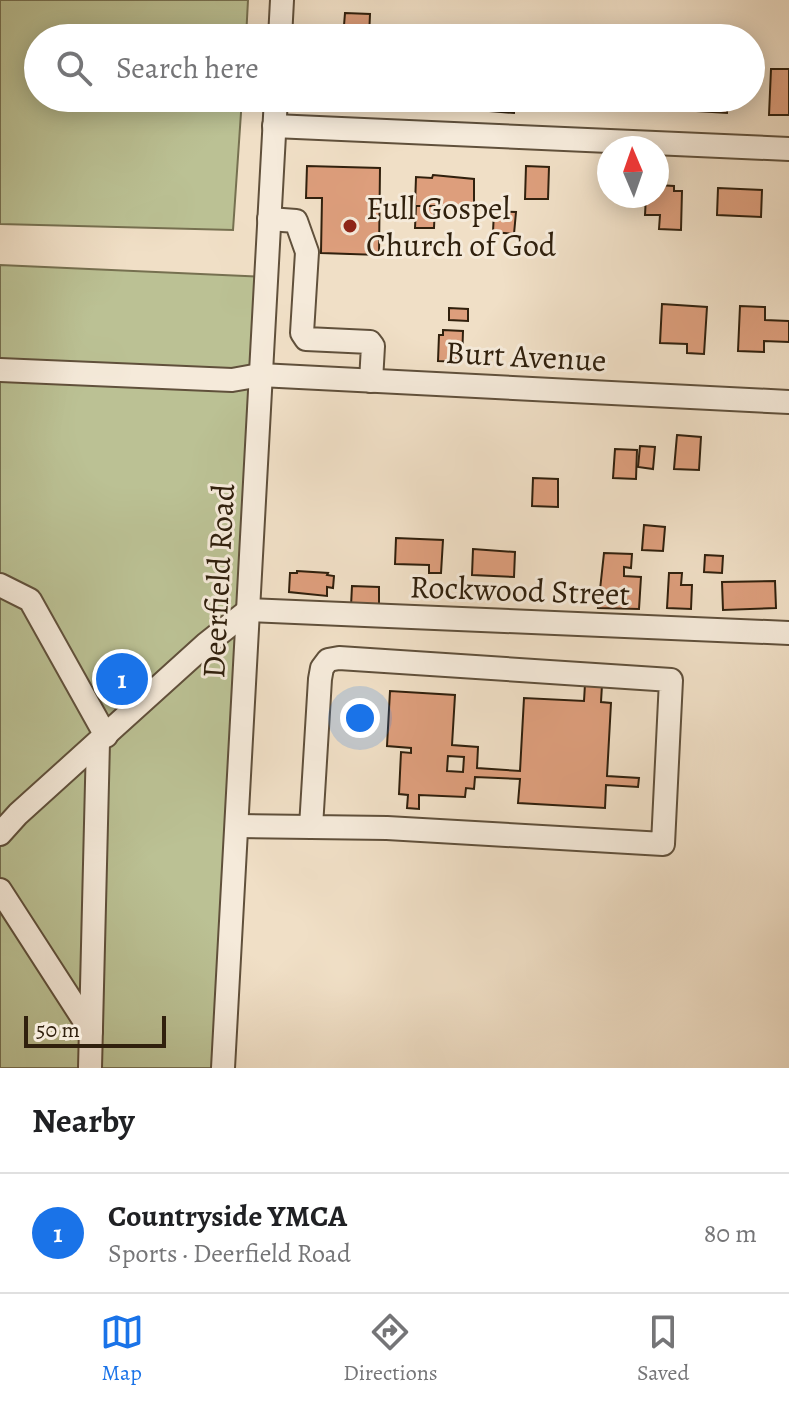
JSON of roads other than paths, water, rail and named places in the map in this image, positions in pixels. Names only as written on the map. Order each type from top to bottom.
[{"type":"street","points":[[281,24],[282,0]]},
{"type":"street","name":"Deerfield Road","points":[[223,1068],[275,112]]},
{"type":"street","points":[[274,126],[789,149]]},
{"type":"street","points":[[269,219],[296,221],[307,252],[302,333],[306,339],[370,342],[373,346],[371,381]]},
{"type":"street","name":"Burt Avenue","points":[[0,370],[232,380],[260,375],[789,402]]},
{"type":"street","points":[[0,585],[30,600],[102,739],[90,1068]]},
{"type":"street","points":[[0,834],[18,814],[206,644],[249,610]]},
{"type":"street","name":"Rockwood Street","points":[[249,610],[789,633]]},
{"type":"street","points":[[237,826],[311,827],[387,828],[663,844],[671,680],[339,658],[328,660],[322,668],[320,679],[311,827]]},
{"type":"street","points":[[0,890],[91,1031]]},
{"type":"place","name":"Full Gospel Church of God","points":[[350,226]]},
{"type":"place","name":"Countryside YMCA","points":[[122,679]]}]
